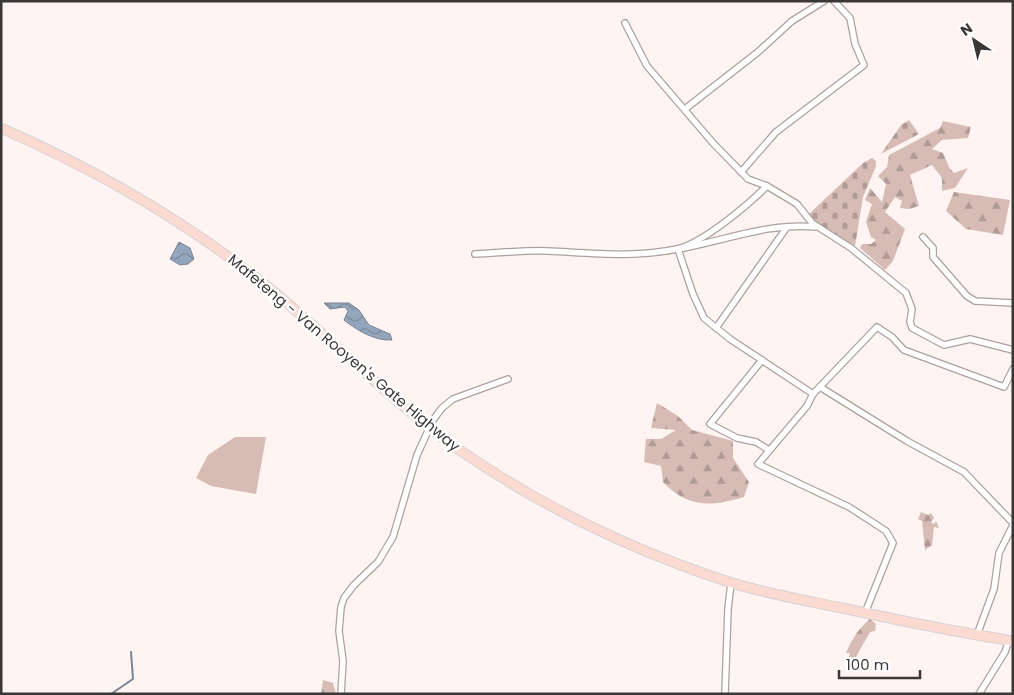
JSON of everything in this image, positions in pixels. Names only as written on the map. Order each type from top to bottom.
[{"type":"main road","name":"Mafeteng - Van Rooyen's Gate Highway","points":[[1,128],[99,175],[177,220],[276,294],[431,429],[525,492],[578,522],[651,554],[731,583],[865,613],[1011,641]]},
{"type":"street","points":[[685,109],[758,52],[792,21],[824,1]]},
{"type":"street","points":[[741,172],[776,132],[864,65],[855,44],[850,18],[834,1]]},
{"type":"street","points":[[625,24],[648,66],[748,179],[767,186],[797,204],[817,227],[851,248],[906,293],[912,309],[910,322],[912,328],[944,345],[970,339],[1013,350]]},
{"type":"street","points":[[678,249],[698,239],[746,206],[767,186]]},
{"type":"street","points":[[476,254],[546,251],[613,256],[678,249],[768,228],[787,226],[817,227]]},
{"type":"street","points":[[716,328],[787,226]]},
{"type":"street","points":[[923,237],[933,248],[933,257],[967,296],[974,301],[1013,303]]},
{"type":"street","points":[[678,249],[693,294],[704,318],[762,360],[814,394]]},
{"type":"street","points":[[865,613],[893,543],[886,531],[850,507],[758,464],[807,406],[820,387],[877,327],[892,337],[904,350],[1004,387],[1013,369]]},
{"type":"street","points":[[762,360],[710,424],[738,438],[756,442],[769,450]]},
{"type":"street","points":[[341,694],[343,661],[338,631],[344,598],[354,585],[378,562],[393,537],[417,455],[431,429],[433,420],[442,408],[453,399],[508,379]]},
{"type":"street","points":[[820,387],[906,440],[964,472],[1013,524],[999,553],[994,588],[977,635]]},
{"type":"street","points":[[725,694],[728,609],[731,583]]},
{"type":"street","points":[[979,694],[1011,641]]},
{"type":"green space","points":[[909,120],[919,134],[881,154],[901,125]]},
{"type":"green space","points":[[943,121],[971,127],[968,138],[942,140],[932,149],[943,153],[954,173],[968,168],[955,188],[942,191],[942,178],[932,165],[910,175],[919,206],[909,209],[900,208],[902,201],[895,197],[885,212],[905,229],[893,261],[885,270],[860,248],[862,244],[871,244],[876,240],[871,237],[866,222],[872,204],[865,200],[870,188],[882,202],[886,184],[878,176],[887,167],[889,155],[940,128]]},
{"type":"green space","points":[[872,158],[876,161],[876,166],[863,197],[855,246],[817,225],[808,215],[863,163]]},
{"type":"green space","points":[[954,192],[1010,200],[1003,235],[966,229],[946,211]]},
{"type":"green space","points":[[657,403],[678,416],[692,430],[733,441],[733,458],[749,482],[744,497],[710,504],[691,501],[672,491],[663,482],[661,466],[644,462],[646,439],[661,439],[676,430],[651,428]]},
{"type":"green space","points":[[235,437],[266,437],[256,494],[211,486],[196,478],[208,455]]},
{"type":"green space","points":[[921,512],[928,515],[931,513],[934,518],[931,522],[934,524],[936,521],[939,528],[934,527],[932,545],[925,550],[922,521],[918,519]]},
{"type":"green space","points":[[870,619],[876,624],[875,631],[870,632],[854,660],[849,657],[850,653],[846,653],[856,634]]},
{"type":"green space","points":[[323,680],[333,683],[336,694],[321,694]]},
{"type":"water","points":[[179,242],[190,248],[194,259],[188,264],[180,265],[170,259]]},
{"type":"water","points":[[324,303],[349,303],[359,310],[369,325],[390,334],[392,340],[379,339],[361,331],[344,320],[348,311],[345,307],[330,309]]},
{"type":"waterway","points":[[111,694],[133,679],[131,652]]}]
